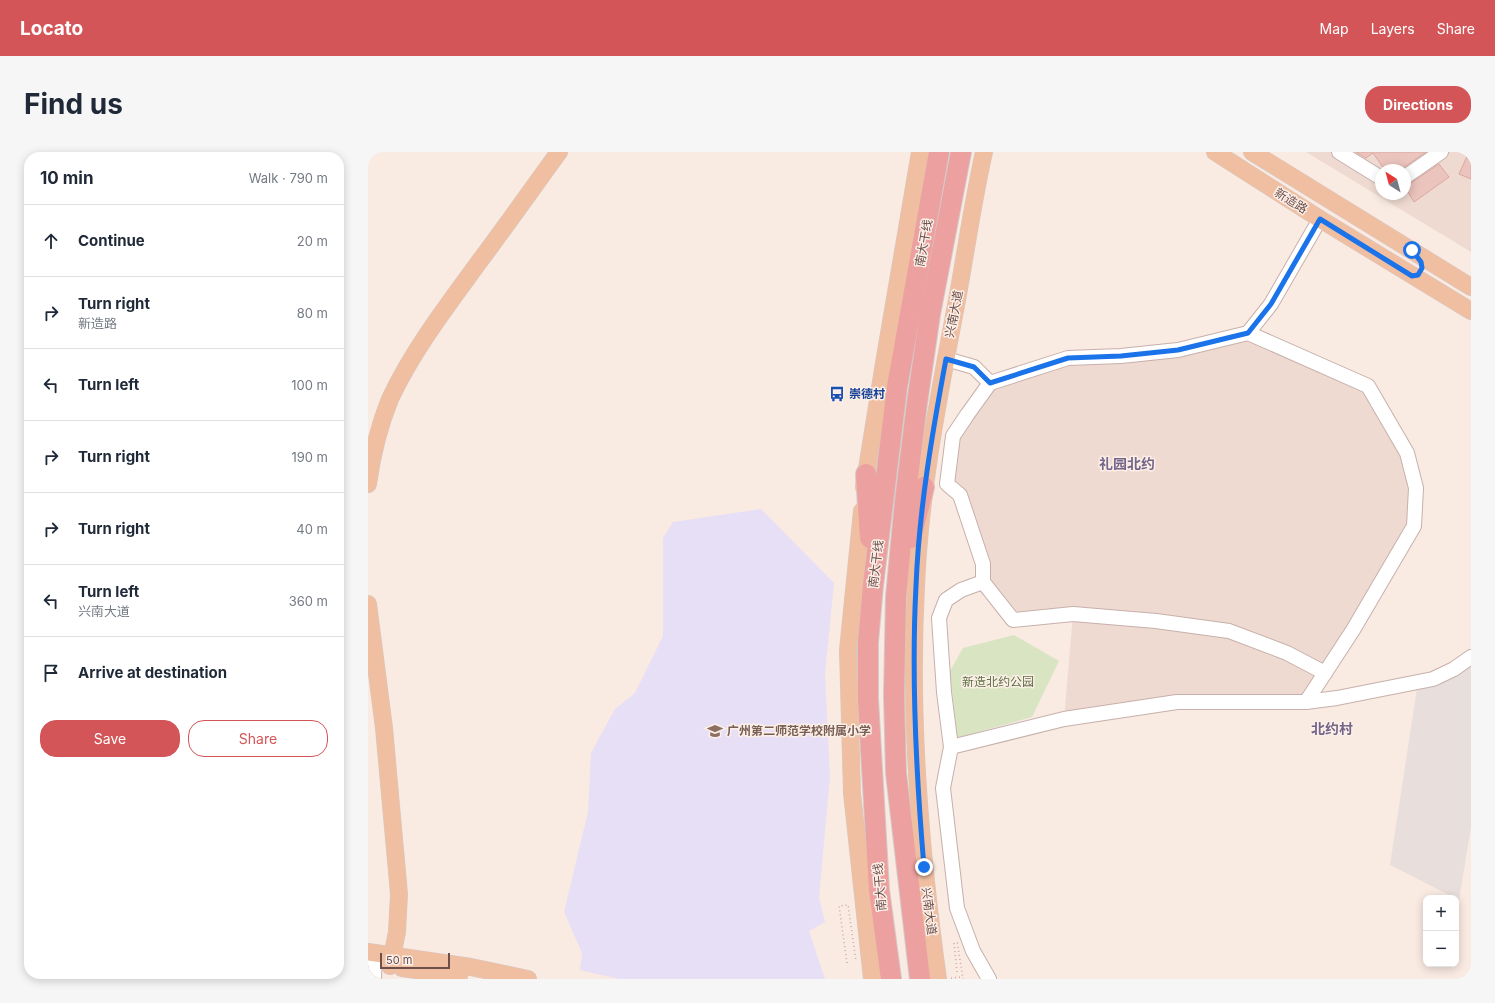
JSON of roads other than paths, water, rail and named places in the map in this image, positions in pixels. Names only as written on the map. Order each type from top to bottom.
[{"type":"highway","name":"南大干线","points":[[892,979],[879,890],[868,699],[868,642],[873,585],[897,387],[939,152]]},
{"type":"highway","name":"南大干线","points":[[920,979],[896,773],[894,695],[896,596],[916,403],[930,314],[961,152]]},
{"type":"highway","points":[[866,474],[873,585]]},
{"type":"highway","points":[[896,596],[924,487]]},
{"type":"main road","points":[[368,484],[376,439],[382,421],[390,400],[408,365],[448,305],[559,152]]},
{"type":"main road","points":[[872,979],[852,793],[848,650],[866,474],[920,152]]},
{"type":"main road","name":"兴南大道","points":[[938,979],[924,867],[917,778],[914,665],[916,585],[924,487],[984,152]]},
{"type":"main road","name":"新造路","points":[[1214,152],[1412,276],[1471,311]]},
{"type":"main road","name":"新造路","points":[[1252,152],[1471,287]]},
{"type":"main road","points":[[368,604],[378,676],[398,868],[399,894],[397,932],[377,961]]},
{"type":"main road","points":[[377,961],[473,979]]},
{"type":"main road","points":[[377,961],[471,967],[528,979]]},
{"type":"street","points":[[1339,152],[1375,174]]},
{"type":"street","points":[[1411,173],[1441,152]]},
{"type":"street","points":[[1248,333],[1271,304],[1320,219]]},
{"type":"street","points":[[1412,250],[1421,262],[1422,268],[1418,275],[1412,276]]},
{"type":"street","points":[[1306,702],[1325,673],[1353,630],[1414,526],[1416,488],[1407,452],[1368,386],[1248,333],[1178,350],[1121,356],[1068,358],[990,383],[953,436],[947,484],[960,495],[983,564],[983,582],[1013,620],[1073,614],[1156,621],[1229,631],[1287,653],[1325,673]]},
{"type":"street","points":[[946,359],[974,367],[990,383]]},
{"type":"street","points":[[983,582],[961,590],[946,600],[939,618],[944,692],[951,747],[943,788],[957,908],[973,952],[989,979]]},
{"type":"street","points":[[951,747],[1064,719],[1177,702],[1306,702],[1337,698],[1433,679],[1454,669],[1471,657]]},
{"type":"place","name":"崇德村","points":[[837,394]]},
{"type":"place","name":"广州第二师范学校附属小学","points":[[715,731]]},
{"type":"district","name":"礼园北约","points":[[1127,464]]},
{"type":"district","name":"北约村","points":[[1332,729]]},
{"type":"park label","name":"新造北约公园","points":[[998,682]]}]
